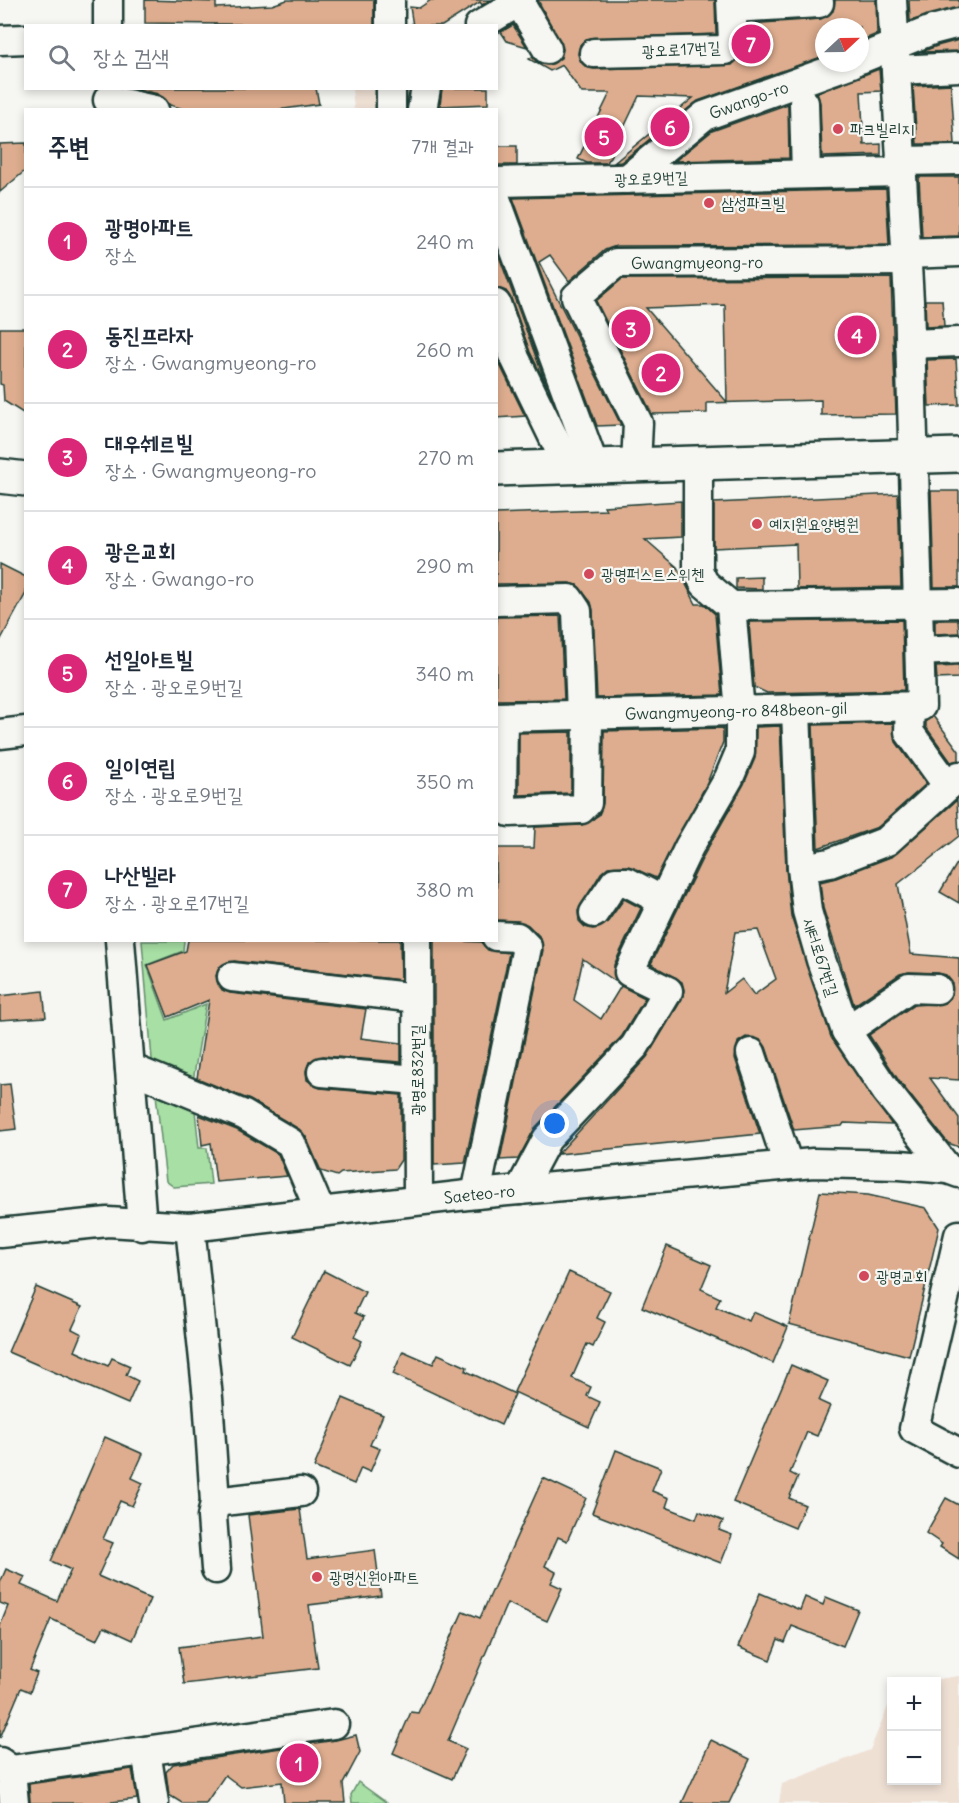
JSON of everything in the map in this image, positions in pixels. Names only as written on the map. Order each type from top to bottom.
[{"type":"main road","points":[[498,469],[959,455]]},
{"type":"main road","points":[[0,476],[24,479]]},
{"type":"street","points":[[108,0],[108,24]]},
{"type":"street","points":[[390,0],[390,24]]},
{"type":"street","points":[[802,868],[830,863],[887,841],[954,781],[909,732],[910,706],[921,706],[921,651],[910,344],[892,0]]},
{"type":"street","points":[[483,24],[520,1],[547,49]]},
{"type":"street","name":"광오로17번길","points":[[594,53],[725,50],[733,40],[732,4],[819,3]]},
{"type":"street","points":[[895,57],[932,30],[959,23]]},
{"type":"street","points":[[0,40],[24,39]]},
{"type":"street","points":[[869,59],[895,57],[959,67]]},
{"type":"street","name":"Gwango-ro","points":[[627,179],[704,116],[827,72]]},
{"type":"street","points":[[391,90],[391,108]]},
{"type":"street","points":[[422,108],[426,90]]},
{"type":"street","points":[[108,99],[146,108]]},
{"type":"street","points":[[804,103],[806,174]]},
{"type":"street","points":[[901,167],[959,160]]},
{"type":"street","name":"광오로9번길","points":[[498,183],[806,174],[901,167]]},
{"type":"street","points":[[498,205],[581,466]]},
{"type":"street","points":[[906,257],[959,252]]},
{"type":"street","name":"Gwangmyeong-ro","points":[[636,465],[638,423],[576,297],[616,264],[906,257]]},
{"type":"street","points":[[498,310],[515,358],[581,466]]},
{"type":"street","points":[[910,344],[959,342]]},
{"type":"street","points":[[698,463],[698,570],[704,583],[731,606],[959,603]]},
{"type":"street","points":[[498,601],[569,599],[577,611],[587,802],[581,810],[510,812],[502,804],[500,717]]},
{"type":"street","points":[[520,1190],[547,1139],[634,1046],[668,991],[629,972],[689,847],[733,769],[740,752],[740,712],[731,606]]},
{"type":"street","points":[[921,651],[959,650]]},
{"type":"street","name":"Gwangmyeong-ro 848beon-gil","points":[[500,717],[910,706]]},
{"type":"street","name":"새터로67번길","points":[[796,710],[802,868],[807,911],[846,1031],[886,1091],[954,1171]]},
{"type":"street","points":[[0,734],[24,731]]},
{"type":"street","points":[[594,913],[615,882],[627,882],[663,901]]},
{"type":"street","points":[[476,1194],[528,947],[517,937],[498,936]]},
{"type":"street","points":[[120,942],[142,1226]]},
{"type":"street","name":"광명로832번길","points":[[417,942],[418,1200]]},
{"type":"street","points":[[232,977],[417,998]]},
{"type":"street","points":[[846,1031],[909,988],[937,989]]},
{"type":"street","points":[[751,1053],[788,1165]]},
{"type":"street","points":[[130,1068],[244,1115],[291,1143],[320,1211]]},
{"type":"street","points":[[322,1072],[417,1080]]},
{"type":"street","name":"Saeteo-ro","points":[[0,1233],[108,1222],[142,1226],[190,1227],[418,1200],[813,1162],[954,1171]]},
{"type":"street","points":[[190,1227],[208,1398],[215,1502],[212,1517],[216,1569]]},
{"type":"street","points":[[959,1235],[914,1429],[959,1454]]},
{"type":"street","points":[[215,1502],[301,1492]]},
{"type":"street","points":[[14,1803],[6,1766],[146,1751],[334,1724]]},
{"type":"street","points":[[146,1751],[153,1803]]},
{"type":"shaded area","points":[[352,90],[424,90],[412,108],[354,108]]},
{"type":"shaded area","points":[[959,1676],[959,1803],[779,1803],[782,1784],[870,1750],[887,1709],[887,1785],[941,1785],[941,1679]]},
{"type":"green space","points":[[142,942],[184,942],[183,951],[147,965],[167,1020],[206,1004],[192,1087],[153,1071]]},
{"type":"green space","points":[[155,1086],[194,1101],[199,1148],[207,1148],[211,1184],[174,1187],[166,1181]]},
{"type":"green space","points":[[358,1782],[387,1803],[352,1803],[351,1795]]},
{"type":"building","points":[[145,0],[216,2],[216,8],[272,5],[287,0],[374,0],[374,24],[145,23]]},
{"type":"building","points":[[431,0],[490,0],[482,5],[480,2],[445,24],[413,24],[410,7],[419,8]]},
{"type":"building","points":[[538,0],[715,0],[716,34],[586,39],[580,45],[578,54],[586,67],[594,69],[732,65],[746,50],[749,24],[815,19],[815,59],[698,101],[621,162],[614,163],[693,98],[639,96],[607,163],[587,163],[578,159],[610,93],[582,93],[562,65],[550,71],[529,59],[532,57],[538,63],[548,65],[561,58],[563,49]]},
{"type":"building","points":[[835,0],[876,0],[877,34],[869,37],[869,18],[822,18],[833,11]]},
{"type":"building","points":[[909,0],[959,0],[959,7],[910,21]]},
{"type":"building","points":[[513,25],[527,47],[507,41],[501,32]]},
{"type":"building","points":[[959,40],[959,51],[921,52],[937,46]]},
{"type":"building","name":"파크빌리지","points":[[879,69],[881,91],[861,92],[864,145],[881,144],[881,155],[822,157],[820,103],[817,93]]},
{"type":"building","points":[[951,84],[955,144],[917,144],[913,86]]},
{"type":"building","points":[[141,90],[316,90],[319,104],[291,108],[180,108],[170,105],[158,94]]},
{"type":"building","points":[[442,90],[488,90],[488,104],[440,106]]},
{"type":"building","points":[[788,104],[789,158],[675,161],[712,131]]},
{"type":"building","points":[[24,143],[24,172],[0,192],[0,144]]},
{"type":"building","points":[[498,146],[517,146],[517,165],[498,165]]},
{"type":"building","points":[[919,177],[959,177],[959,236],[922,237]]},
{"type":"building","points":[[886,189],[889,245],[616,246],[605,250],[569,281],[550,255],[539,262],[621,425],[597,426],[513,198]]},
{"type":"building","points":[[498,253],[547,387],[530,352],[511,298],[506,291],[498,289]]},
{"type":"building","points":[[891,278],[896,414],[821,415],[821,400],[707,403],[707,413],[652,414],[596,301],[622,279]],"holes":[[[725,305],[727,402],[646,308]]]},
{"type":"building","points":[[925,300],[942,300],[944,326],[926,327]]},
{"type":"building","points":[[0,328],[24,328],[24,414],[4,401],[3,385],[0,384]]},
{"type":"building","points":[[956,359],[959,405],[929,406],[927,360]]},
{"type":"building","points":[[498,360],[500,365],[525,416],[498,418]]},
{"type":"building","points":[[931,491],[959,491],[959,587],[934,587]]},
{"type":"building","points":[[898,494],[901,587],[797,589],[796,544],[714,548],[714,503]]},
{"type":"building","points":[[681,501],[681,537],[645,539],[677,567],[696,604],[704,604],[715,614],[722,695],[597,698],[593,610],[591,602],[577,585],[569,583],[498,584],[498,514],[606,510],[604,506]]},
{"type":"building","points":[[0,564],[24,576],[24,597],[0,641]]},
{"type":"building","points":[[762,577],[762,589],[736,588],[736,578]]},
{"type":"building","points":[[560,616],[564,699],[498,700],[498,617]]},
{"type":"building","points":[[902,620],[904,690],[767,693],[754,687],[749,622]]},
{"type":"building","points":[[935,620],[958,620],[959,633],[935,634]]},
{"type":"building","points":[[959,666],[959,678],[937,679],[936,667]]},
{"type":"building","points":[[933,716],[959,751],[959,760],[951,762],[926,727],[926,721]]},
{"type":"building","points":[[893,723],[896,742],[926,784],[878,827],[818,848],[813,725]]},
{"type":"building","points":[[780,726],[786,869],[791,916],[831,1037],[892,1125],[844,1123],[842,1126],[794,1130],[766,1047],[761,1040],[746,1037],[738,1042],[735,1058],[760,1134],[558,1154],[647,1057],[682,999],[684,990],[682,982],[651,964],[704,855],[744,784],[755,758],[756,727]],"holes":[[[758,930],[776,979],[754,995],[742,979],[724,993],[735,932]]]},
{"type":"building","points":[[723,728],[723,742],[707,783],[656,878],[628,866],[608,867],[601,873],[578,911],[579,921],[585,927],[593,929],[607,923],[624,899],[641,908],[614,965],[615,981],[583,959],[574,1000],[601,1019],[621,986],[645,998],[622,1036],[535,1128],[518,1159],[500,1160],[543,950],[539,936],[528,925],[518,921],[498,920],[498,848],[534,848],[535,827],[582,825],[599,815],[603,803],[604,731]]},
{"type":"building","points":[[571,732],[571,793],[519,795],[519,733]]},
{"type":"building","points":[[957,800],[959,836],[898,884],[911,954],[959,958],[959,1080],[930,1078],[959,1118],[959,1147],[948,1143],[899,1081],[869,1035],[914,1005],[945,1003],[951,997],[952,982],[946,975],[938,973],[900,974],[854,1005],[823,908],[820,882],[893,856]]},
{"type":"building","points":[[959,860],[959,903],[940,892]]},
{"type":"building","points":[[188,942],[400,942],[401,980],[234,961],[219,967],[216,976],[222,990],[230,993],[366,1009],[361,1038],[401,1043],[401,1062],[323,1056],[309,1062],[306,1071],[307,1080],[320,1088],[401,1095],[401,1160],[395,1169],[341,1173],[337,1176],[321,1171],[306,1137],[299,1129],[250,1100],[197,1078],[209,1000],[168,1017],[148,965],[186,951]]},
{"type":"building","points":[[434,942],[481,942],[488,950],[509,953],[465,1163],[434,1165]]},
{"type":"building","points":[[43,991],[46,1017],[0,1020],[0,996]]},
{"type":"building","points":[[10,1084],[16,1129],[0,1131],[0,1085]]},
{"type":"building","points":[[199,1115],[237,1130],[278,1154],[287,1176],[216,1182],[211,1143],[202,1145]]},
{"type":"building","name":"광명교회","points":[[820,1192],[868,1195],[926,1208],[939,1228],[909,1356],[789,1324]]},
{"type":"building","points":[[667,1246],[711,1265],[701,1289],[720,1298],[716,1307],[749,1321],[753,1312],[788,1327],[773,1363],[642,1307]]},
{"type":"building","points":[[324,1271],[365,1292],[355,1313],[364,1317],[354,1337],[362,1341],[350,1365],[292,1337]]},
{"type":"building","points":[[569,1272],[610,1291],[597,1318],[605,1322],[593,1347],[587,1344],[572,1378],[591,1387],[587,1396],[600,1402],[589,1427],[514,1392]]},
{"type":"building","points":[[36,1287],[82,1307],[72,1329],[82,1334],[75,1351],[108,1366],[112,1358],[130,1366],[126,1375],[138,1381],[128,1404],[8,1352]]},
{"type":"building","points":[[403,1351],[433,1364],[438,1354],[467,1367],[466,1371],[515,1394],[501,1425],[393,1374]]},
{"type":"building","points":[[791,1365],[828,1381],[819,1401],[830,1406],[817,1436],[807,1432],[790,1473],[798,1477],[789,1498],[805,1505],[795,1528],[733,1502]]},
{"type":"building","points":[[343,1398],[383,1415],[370,1445],[380,1449],[370,1472],[361,1468],[354,1484],[314,1467]]},
{"type":"building","points":[[105,1437],[143,1454],[132,1478],[143,1483],[132,1506],[120,1501],[103,1539],[113,1543],[98,1576],[150,1599],[132,1640],[104,1627],[97,1640],[51,1619],[30,1670],[37,1673],[30,1692],[21,1688],[0,1738],[0,1626],[8,1606],[0,1603],[0,1583],[6,1569],[25,1577],[21,1585],[57,1601],[71,1570],[51,1561]]},
{"type":"building","points":[[616,1450],[661,1468],[652,1491],[669,1498],[666,1507],[696,1519],[699,1511],[723,1521],[719,1530],[732,1535],[721,1563],[592,1513]]},
{"type":"building","points":[[543,1478],[586,1498],[567,1541],[558,1537],[545,1566],[556,1572],[551,1583],[562,1588],[547,1621],[507,1603],[448,1741],[466,1749],[452,1779],[393,1753],[411,1712],[418,1713],[463,1611],[480,1618]]},
{"type":"building","points":[[946,1498],[959,1505],[959,1559],[940,1547],[942,1544],[926,1533]]},
{"type":"building","name":"광명신원아파트","points":[[300,1509],[307,1559],[375,1550],[381,1596],[309,1605],[318,1668],[184,1684],[179,1647],[263,1636],[248,1515]]},
{"type":"building","points":[[760,1593],[800,1610],[805,1597],[823,1605],[826,1597],[858,1610],[843,1646],[792,1626],[785,1643],[778,1640],[770,1660],[738,1647]]},
{"type":"building","points":[[356,1735],[360,1752],[343,1784],[345,1803],[284,1803],[282,1782],[241,1787],[225,1775],[206,1803],[182,1803],[169,1795],[166,1772],[173,1764],[336,1740]]},
{"type":"building","points":[[711,1740],[750,1759],[729,1803],[682,1803]]},
{"type":"building","points":[[132,1769],[137,1799],[103,1803],[30,1803],[29,1784]]},
{"type":"place","name":"나산빌라","points":[[751,44]]},
{"type":"place","name":"일이연립","points":[[670,127]]},
{"type":"place","name":"파크빌리지","points":[[838,129]]},
{"type":"place","name":"선일아트빌","points":[[604,137]]},
{"type":"place","name":"삼성파크빌","points":[[709,203]]},
{"type":"place","name":"대우쉐르빌","points":[[631,329]]},
{"type":"place","name":"광은교회","points":[[857,335]]},
{"type":"place","name":"동진프라자","points":[[661,373]]},
{"type":"place","name":"예지원요양병원","points":[[757,524]]},
{"type":"place","name":"광명퍼스트스위첸","points":[[589,574]]},
{"type":"place","name":"광명교회","points":[[864,1276]]},
{"type":"place","name":"광명신원아파트","points":[[317,1577]]},
{"type":"place","name":"광명아파트","points":[[299,1763]]}]
